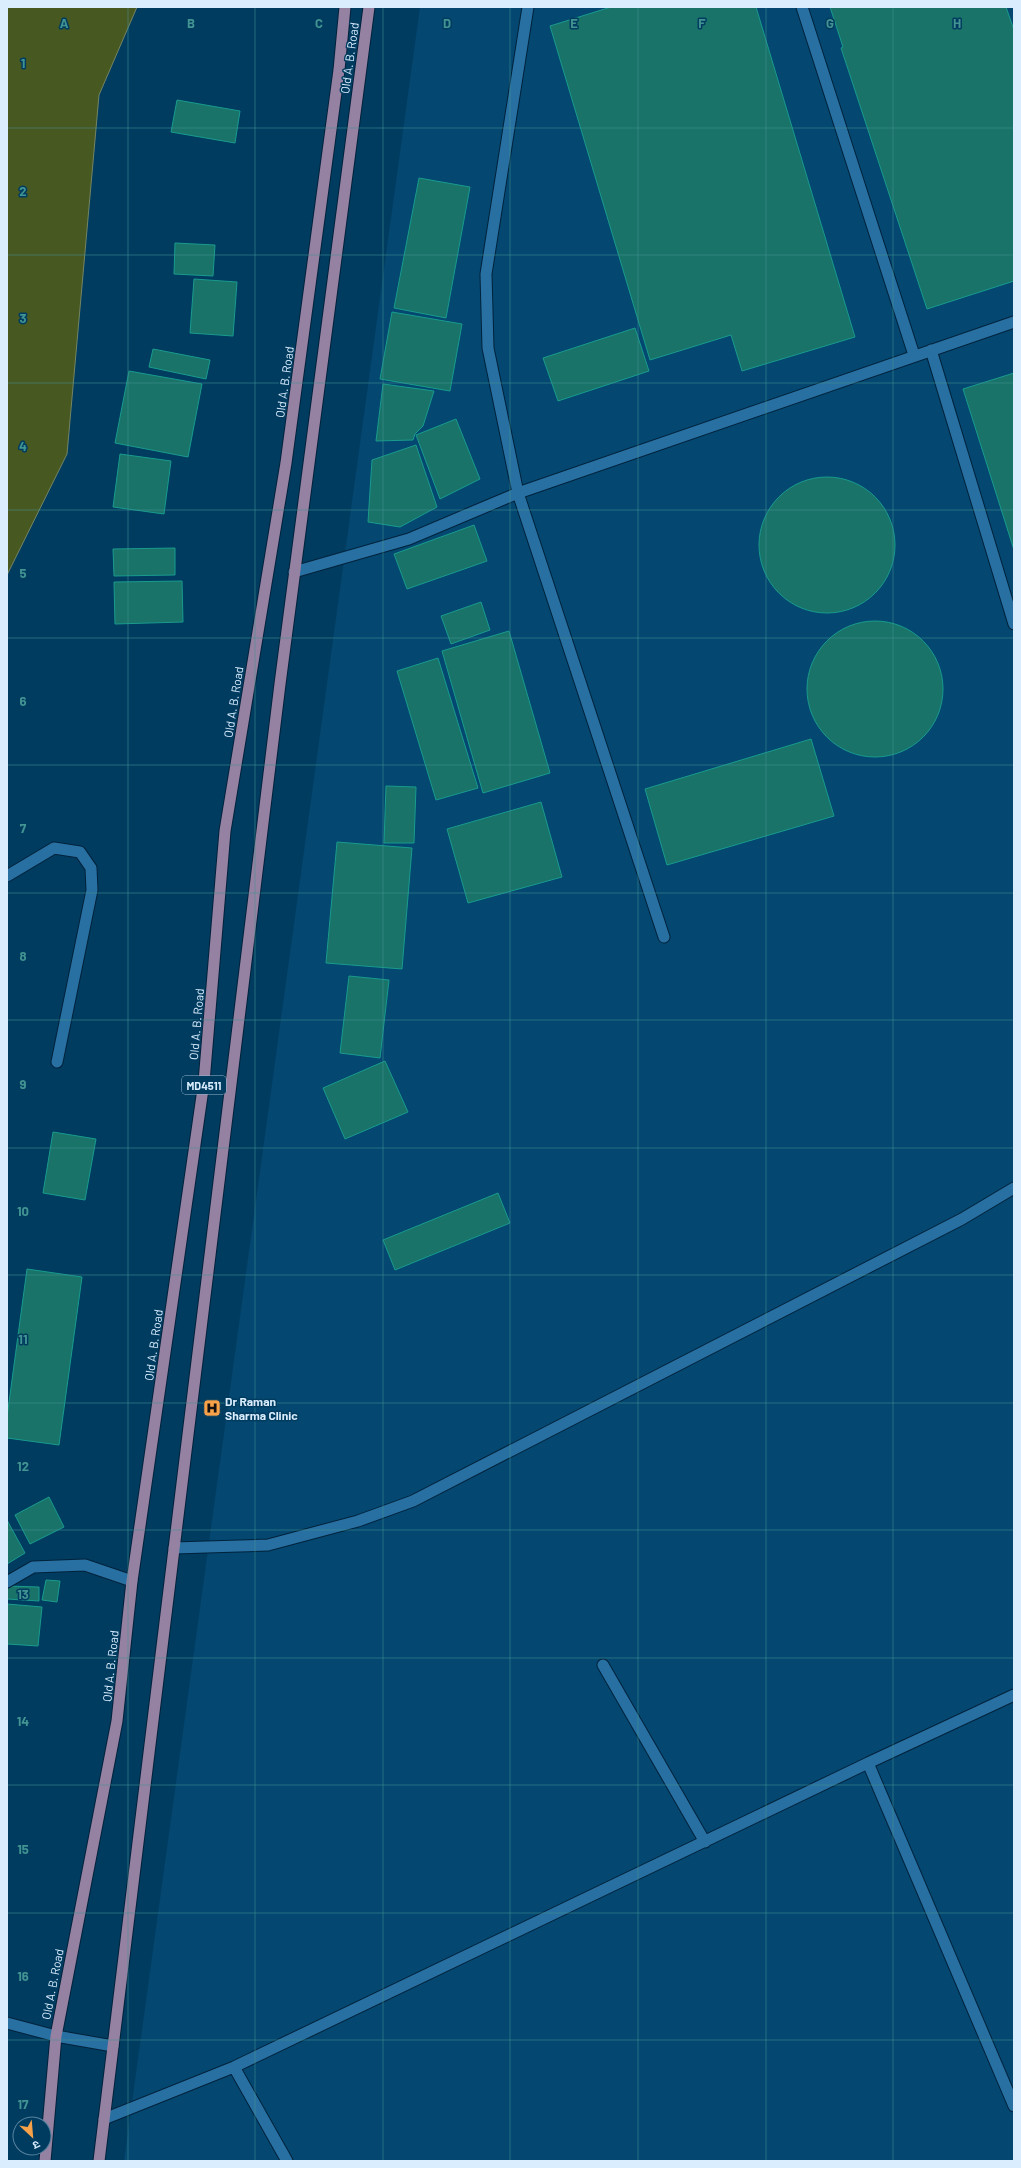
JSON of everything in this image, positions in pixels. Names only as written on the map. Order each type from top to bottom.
[{"type":"main road","name":"Old A. B. Road","points":[[45,2161],[56,2036],[116,1721],[132,1581],[204,1082],[225,831],[286,463],[338,78],[344,7]]},
{"type":"main road","name":"Old A. B. Road","points":[[98,2161],[294,572],[369,7]]},
{"type":"street","points":[[528,7],[486,274],[488,348],[518,493],[664,937]]},
{"type":"street","points":[[802,7],[914,355]]},
{"type":"street","points":[[294,572],[409,539],[518,493],[914,355],[1014,322]]},
{"type":"street","points":[[931,350],[1014,624]]},
{"type":"street","points":[[7,876],[54,848],[80,852],[90,868],[92,890],[57,1062]]},
{"type":"street","points":[[174,1548],[268,1545],[358,1521],[413,1501],[962,1218],[1014,1188]]},
{"type":"street","points":[[7,1582],[33,1567],[85,1565],[132,1581]]},
{"type":"street","points":[[603,1665],[705,1842]]},
{"type":"street","points":[[104,2119],[234,2067],[1014,1694]]},
{"type":"street","points":[[868,1763],[1014,2106]]},
{"type":"street","points":[[7,2023],[56,2036],[113,2046]]},
{"type":"street","points":[[234,2067],[287,2161]]},
{"type":"shaded area","points":[[7,7],[137,7],[99,95],[67,454],[7,575]]},
{"type":"shaded area","points":[[420,7],[1014,7],[1014,2161],[124,2161]]},
{"type":"building","points":[[611,7],[756,7],[855,337],[742,371],[731,335],[650,360],[550,26]]},
{"type":"building","points":[[830,7],[1006,7],[1014,30],[1014,281],[927,309],[841,48],[843,47]]},
{"type":"building","points":[[177,100],[240,111],[235,143],[171,132]]},
{"type":"building","points":[[419,178],[470,187],[446,318],[394,308]]},
{"type":"building","points":[[175,243],[215,245],[213,276],[174,274]]},
{"type":"building","points":[[194,279],[237,282],[233,336],[190,333]]},
{"type":"building","points":[[392,312],[462,324],[450,391],[380,379]]},
{"type":"building","points":[[635,328],[649,371],[558,401],[543,358]]},
{"type":"building","points":[[153,349],[210,360],[206,379],[149,367]]},
{"type":"building","points":[[129,371],[202,384],[188,457],[115,443]]},
{"type":"building","points":[[1014,373],[1014,550],[963,389]]},
{"type":"building","points":[[383,384],[434,391],[423,426],[415,434],[413,440],[376,441]]},
{"type":"building","points":[[456,419],[480,479],[440,499],[416,435]]},
{"type":"building","points":[[416,445],[437,507],[400,527],[368,522],[372,460]]},
{"type":"building","points":[[120,454],[171,461],[164,514],[113,507]]},
{"type":"building","points":[[820,477],[834,477],[853,482],[865,488],[880,502],[890,519],[894,532],[894,558],[890,571],[884,583],[870,598],[865,602],[847,610],[834,613],[820,613],[801,608],[789,602],[774,588],[770,583],[762,565],[759,552],[759,538],[764,519],[770,507],[784,492],[789,488],[807,480]]},
{"type":"building","points":[[474,525],[487,561],[407,589],[394,554]]},
{"type":"building","points":[[175,548],[175,575],[114,576],[113,549]]},
{"type":"building","points":[[182,581],[183,622],[115,624],[114,582]]},
{"type":"building","points":[[481,602],[490,630],[451,644],[441,616]]},
{"type":"building","points":[[868,621],[882,621],[901,626],[913,632],[928,646],[938,663],[942,676],[942,702],[938,715],[932,727],[918,742],[913,746],[895,754],[882,757],[868,757],[849,752],[837,746],[822,732],[818,727],[810,709],[807,696],[807,682],[812,663],[818,651],[832,636],[837,632],[855,624]]},
{"type":"building","points":[[509,631],[550,773],[483,793],[442,651]]},
{"type":"building","points":[[438,658],[478,788],[436,800],[397,671]]},
{"type":"building","points":[[811,739],[834,816],[667,865],[645,789]]},
{"type":"building","points":[[386,786],[416,787],[414,843],[384,843]]},
{"type":"building","points":[[541,802],[562,877],[468,903],[447,829]]},
{"type":"building","points":[[337,842],[412,848],[402,969],[326,963]]},
{"type":"building","points":[[349,976],[389,980],[380,1058],[340,1053]]},
{"type":"building","points":[[385,1061],[408,1112],[345,1139],[323,1088]]},
{"type":"building","points":[[53,1132],[96,1139],[85,1200],[43,1193]]},
{"type":"building","points":[[498,1193],[510,1223],[395,1270],[383,1240]]},
{"type":"building","points":[[27,1269],[82,1277],[59,1445],[7,1438],[7,1417]]},
{"type":"building","points":[[49,1497],[64,1527],[30,1544],[15,1515]]},
{"type":"building","points":[[7,1520],[25,1553],[7,1564]]},
{"type":"building","points":[[46,1580],[60,1581],[57,1602],[42,1600]]},
{"type":"building","points":[[7,1586],[39,1587],[39,1601],[7,1599]]},
{"type":"building","points":[[7,1604],[42,1607],[38,1646],[7,1644]]},
{"type":"place","name":"Dr Raman Sharma Clinic","points":[[212,1408]]}]
